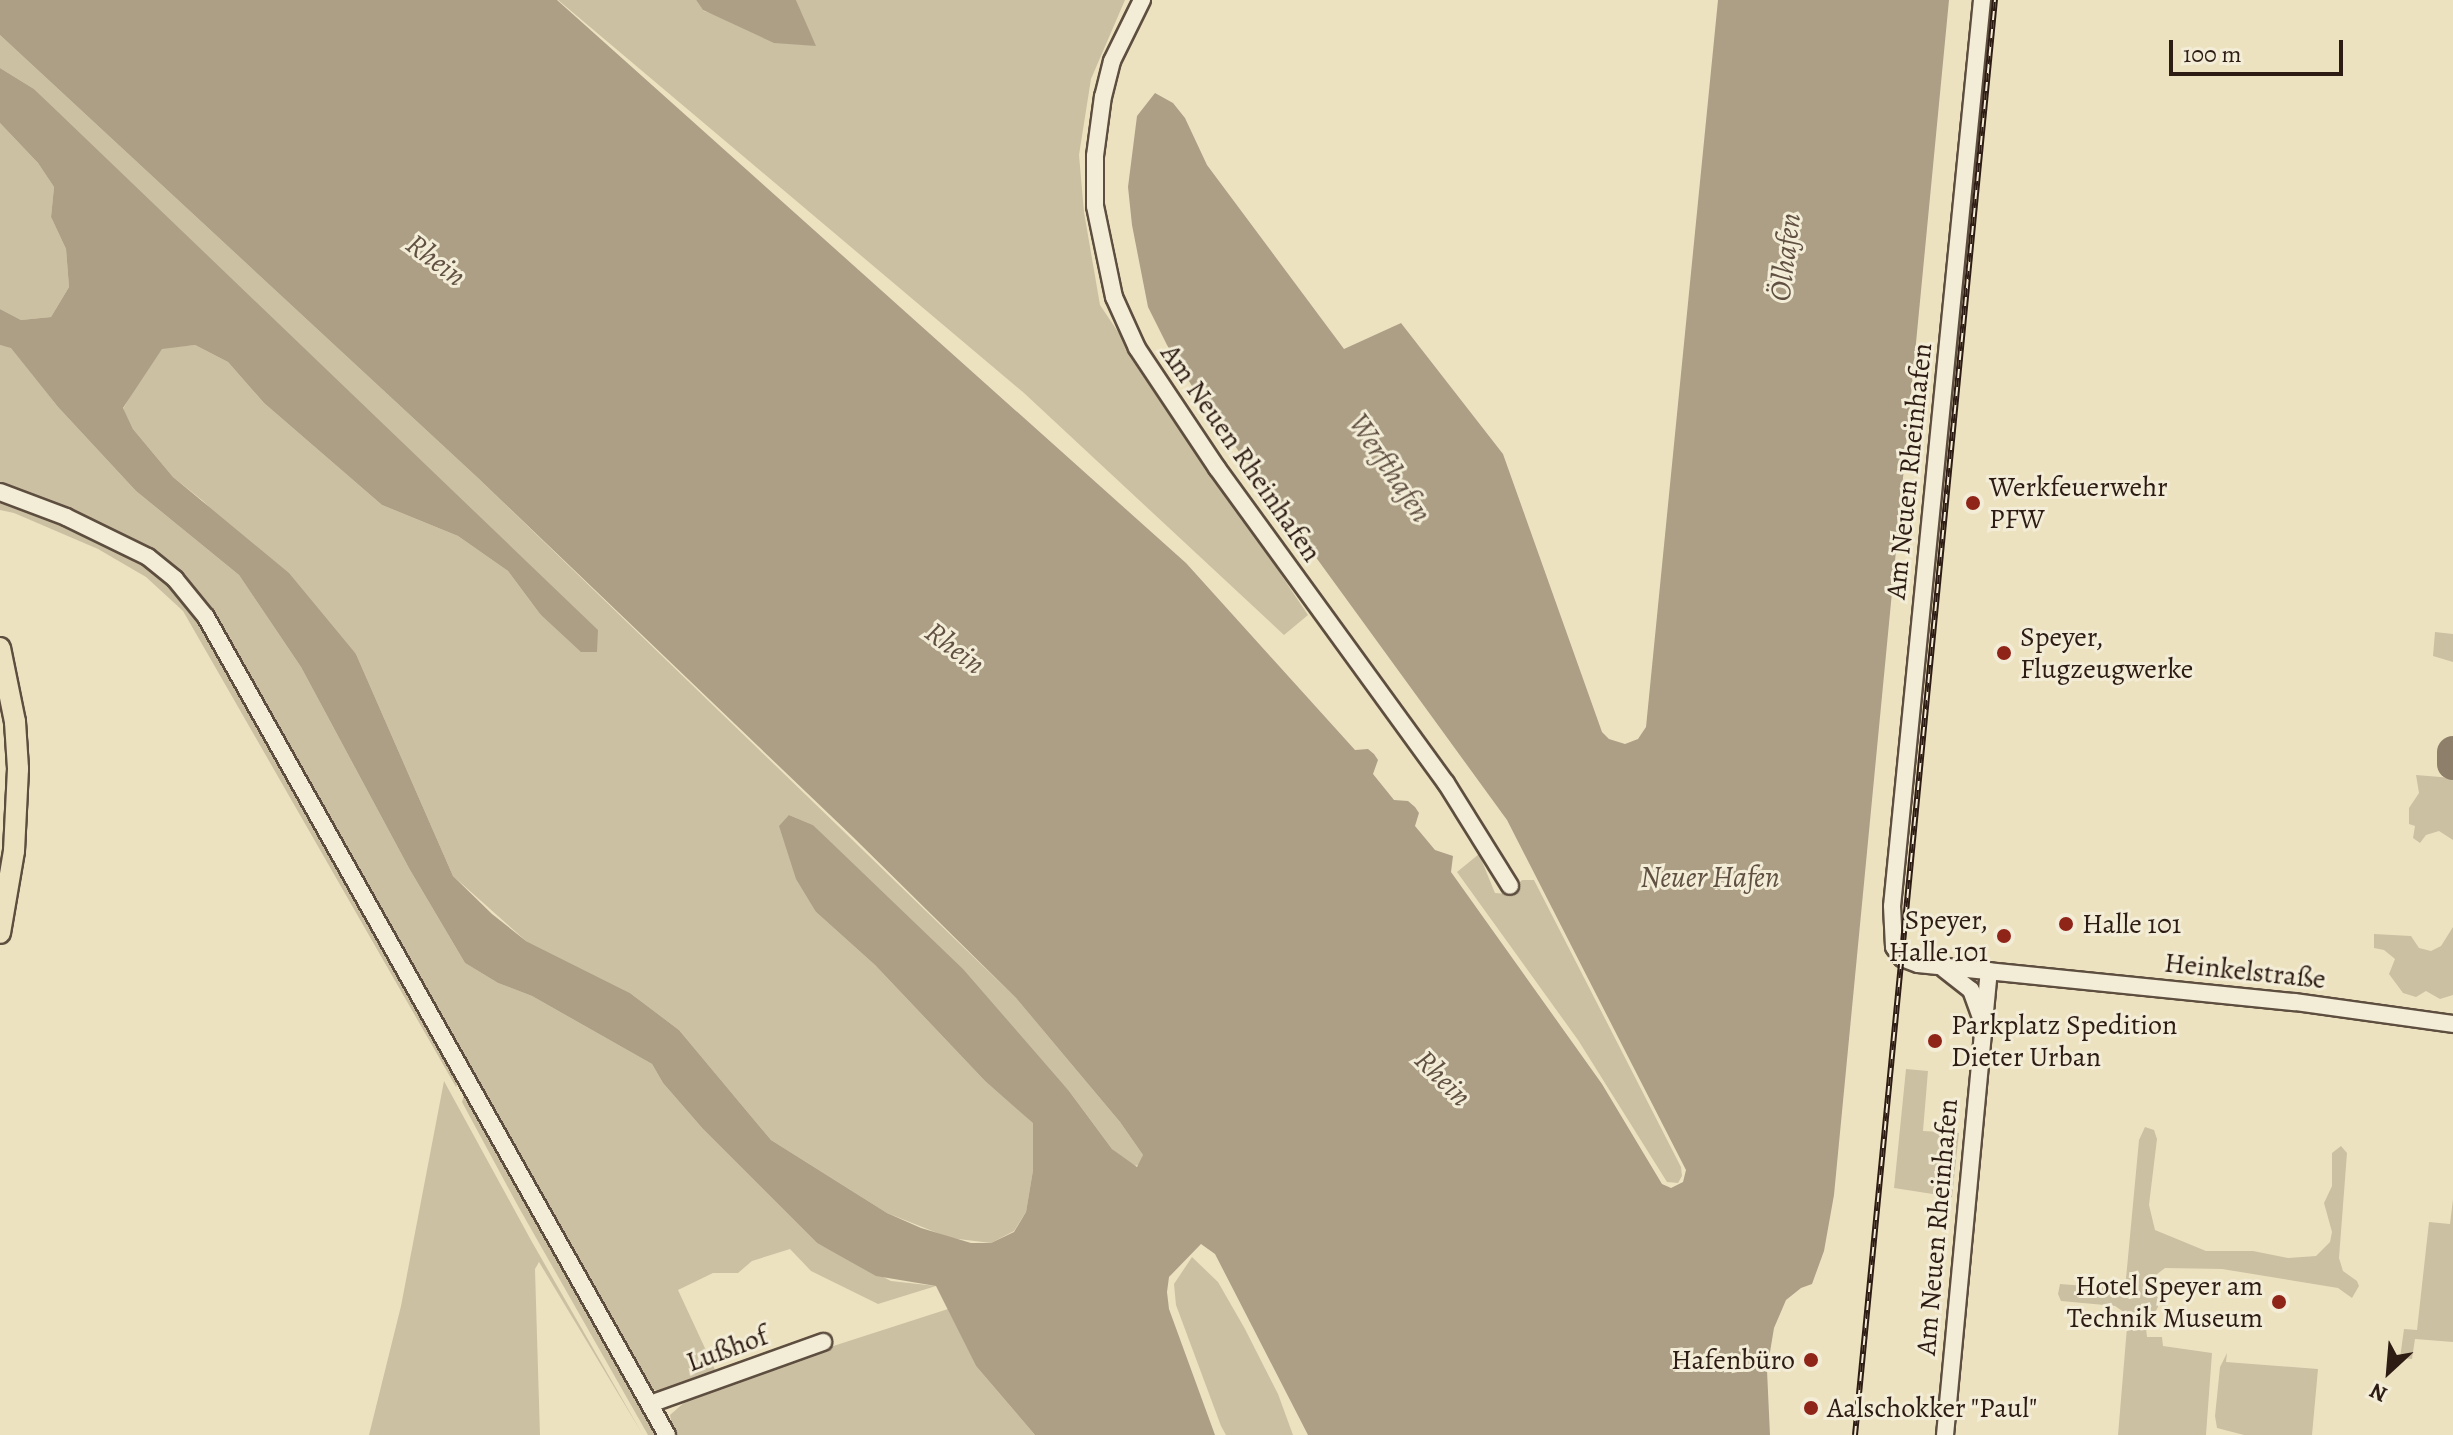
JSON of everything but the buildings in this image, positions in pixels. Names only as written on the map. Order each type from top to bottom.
[{"type":"main road","points":[[0,648],[13,709],[18,769],[14,851],[0,933]]},
{"type":"street","name":"Am Neuen Rheinhafen","points":[[1142,0],[1112,61],[1103,96],[1095,156],[1095,206],[1114,297],[1137,348],[1217,468],[1446,783],[1510,886]]},
{"type":"street","name":"Am Neuen Rheinhafen","points":[[1894,947],[1892,906],[1982,0]]},
{"type":"street","points":[[0,492],[94,529],[148,557],[175,579],[206,617],[667,1435]]},
{"type":"street","name":"Heinkelstraße","points":[[1894,947],[1911,963],[2295,1002],[2453,1024]]},
{"type":"street","name":"Am Neuen Rheinhafen","points":[[1938,966],[1953,973],[1971,990],[1983,1024]]},
{"type":"street","name":"Am Neuen Rheinhafen","points":[[1945,1435],[1989,971]]},
{"type":"street","name":"Lußhof","points":[[650,1404],[823,1342]]},
{"type":"shaded area","points":[[558,0],[696,0],[704,11],[815,46],[796,0],[1125,0],[1091,79],[1079,155],[1084,212],[1100,305],[1308,615],[1284,635],[1024,393]]},
{"type":"shaded area","points":[[0,35],[478,478],[1016,998],[1120,1122],[1143,1155],[1141,1165],[1132,1166],[1112,1149],[1069,1091],[813,825],[789,815],[816,912],[875,965],[985,1081],[1034,1123],[1033,1170],[1026,1212],[1014,1231],[991,1243],[950,1238],[887,1213],[771,1140],[679,1030],[630,993],[526,941],[453,876],[356,654],[203,501],[173,477],[133,429],[123,409],[144,372],[162,348],[195,345],[228,362],[264,403],[382,505],[458,536],[508,571],[540,614],[597,652],[34,89],[0,68]]},
{"type":"shaded area","points":[[0,123],[38,163],[54,187],[51,217],[66,249],[69,287],[51,317],[21,320],[0,309]]},
{"type":"shaded area","points":[[0,345],[11,347],[58,407],[136,491],[239,575],[301,667],[410,870],[465,963],[498,983],[532,996],[652,1064],[663,1083],[703,1129],[817,1243],[891,1281],[936,1286],[878,1304],[811,1271],[790,1249],[752,1261],[738,1273],[713,1273],[678,1290],[717,1374],[660,1392],[650,1388],[221,631],[117,533],[0,483]]},
{"type":"shaded area","points":[[0,500],[109,542],[164,575],[205,627],[460,1080],[456,1087],[183,611],[146,577],[98,549],[0,510]]},
{"type":"shaded area","points":[[2435,632],[2453,634],[2453,662],[2433,656]]},
{"type":"shaded area","points":[[2416,775],[2453,778],[2453,840],[2439,831],[2426,835],[2420,843],[2413,838],[2415,826],[2409,824],[2409,808],[2419,793]]},
{"type":"shaded area","points":[[1479,854],[1495,893],[1509,894],[1522,880],[1534,880],[1681,1167],[1682,1176],[1678,1183],[1667,1182],[1578,1040],[1457,872]]},
{"type":"shaded area","points":[[2453,927],[2453,995],[2440,999],[2426,991],[2416,997],[2403,993],[2389,974],[2395,959],[2384,950],[2374,948],[2374,934],[2411,936],[2419,948],[2431,951],[2441,946]]},
{"type":"shaded area","points":[[1906,1069],[1928,1071],[1923,1131],[1959,1133],[1952,1197],[1894,1188]]},
{"type":"shaded area","points":[[444,1081],[643,1435],[539,1262],[535,1269],[540,1435],[369,1435],[401,1306]]},
{"type":"shaded area","points":[[466,1088],[659,1435],[648,1435],[518,1206],[462,1102]]},
{"type":"shaded area","points":[[2145,1127],[2154,1130],[2157,1139],[2149,1205],[2155,1230],[2206,1251],[2253,1251],[2288,1258],[2316,1256],[2330,1242],[2332,1232],[2324,1203],[2332,1186],[2332,1153],[2341,1146],[2347,1153],[2339,1258],[2343,1271],[2359,1286],[2352,1298],[2338,1288],[2222,1269],[2165,1268],[2143,1285],[2145,1290],[2152,1291],[2158,1298],[2158,1307],[2146,1328],[2147,1337],[2162,1337],[2163,1346],[2212,1353],[2206,1435],[2118,1435],[2128,1315],[2115,1306],[2061,1301],[2058,1294],[2060,1284],[2125,1289],[2139,1140]]},
{"type":"shaded area","points":[[2453,1199],[2453,1342],[2415,1339],[2412,1359],[2400,1358],[2404,1329],[2417,1330],[2429,1222],[2450,1224]]},
{"type":"shaded area","points":[[1192,1257],[1218,1282],[1245,1329],[1278,1394],[1293,1435],[1226,1435],[1176,1305],[1174,1284]]},
{"type":"shaded area","points":[[948,1309],[976,1366],[1035,1435],[673,1435],[670,1415],[687,1400],[824,1349]]},
{"type":"shaded area","points":[[2227,1353],[2226,1362],[2318,1369],[2312,1435],[2244,1435],[2217,1428],[2215,1416],[2220,1367]]},
{"type":"water","points":[[0,0],[557,0],[1186,563],[1355,750],[1368,749],[1374,754],[1378,760],[1373,774],[1394,800],[1408,801],[1415,807],[1419,813],[1415,826],[1435,850],[1453,856],[1451,872],[1602,1084],[1662,1184],[1671,1188],[1683,1182],[1686,1170],[1507,820],[1195,391],[1148,307],[1128,187],[1137,116],[1155,93],[1173,103],[1185,118],[1207,165],[1344,349],[1401,323],[1503,454],[1602,732],[1609,739],[1625,744],[1638,739],[1646,727],[1718,0],[1949,0],[1834,1195],[1824,1251],[1812,1284],[1786,1300],[1774,1328],[1767,1370],[1770,1435],[1308,1435],[1215,1254],[1201,1244],[1169,1277],[1167,1292],[1169,1309],[1215,1435],[1035,1435],[976,1366],[936,1286],[876,1276],[817,1243],[703,1129],[663,1083],[652,1064],[532,996],[498,983],[465,963],[410,870],[301,667],[239,575],[136,491],[58,407],[11,348],[0,345],[0,309],[21,320],[51,317],[69,287],[66,249],[51,217],[54,187],[38,163],[0,123],[0,68],[34,89],[598,630],[597,652],[581,652],[540,614],[508,571],[458,536],[382,505],[264,403],[228,362],[195,345],[162,349],[123,408],[133,429],[173,477],[289,573],[356,654],[453,876],[492,914],[526,941],[630,993],[679,1030],[771,1140],[887,1213],[921,1228],[971,1243],[991,1243],[1014,1232],[1026,1212],[1033,1170],[1033,1123],[985,1081],[875,965],[816,912],[796,879],[779,826],[789,815],[813,825],[963,969],[1069,1091],[1112,1149],[1137,1167],[1143,1155],[1120,1122],[1016,998],[853,837],[478,478],[0,35]]},
{"type":"water","points":[[696,0],[796,0],[816,46],[774,43],[703,10]]},
{"type":"taxiway","points":[[2453,752],[2453,764]]},
{"type":"railway","points":[[1855,1435],[1995,0]]},
{"type":"place","name":"Werkfeuerwehr PFW","points":[[1973,503]]},
{"type":"place","name":"Speyer, Flugzeugwerke","points":[[2004,653]]},
{"type":"place","name":"Halle 101","points":[[2066,924]]},
{"type":"place","name":"Speyer, Halle 101","points":[[2004,936]]},
{"type":"place","name":"Parkplatz Spedition Dieter Urban","points":[[1935,1041]]},
{"type":"place","name":"Hotel Speyer am Technik Museum","points":[[2279,1302]]},
{"type":"place","name":"Hafenbüro","points":[[1811,1360]]},
{"type":"place","name":"Aalschokker \"Paul\"","points":[[1811,1408]]},
{"type":"water label","name":"Ölhafen","points":[[1785,257]]},
{"type":"water label","name":"Rhein","points":[[436,260]]},
{"type":"water label","name":"Werfthafen","points":[[1390,468]]},
{"type":"water label","name":"Rhein","points":[[955,648]]},
{"type":"water label","name":"Neuer Hafen","points":[[1710,877]]},
{"type":"water label","name":"Rhein","points":[[1443,1078]]}]
